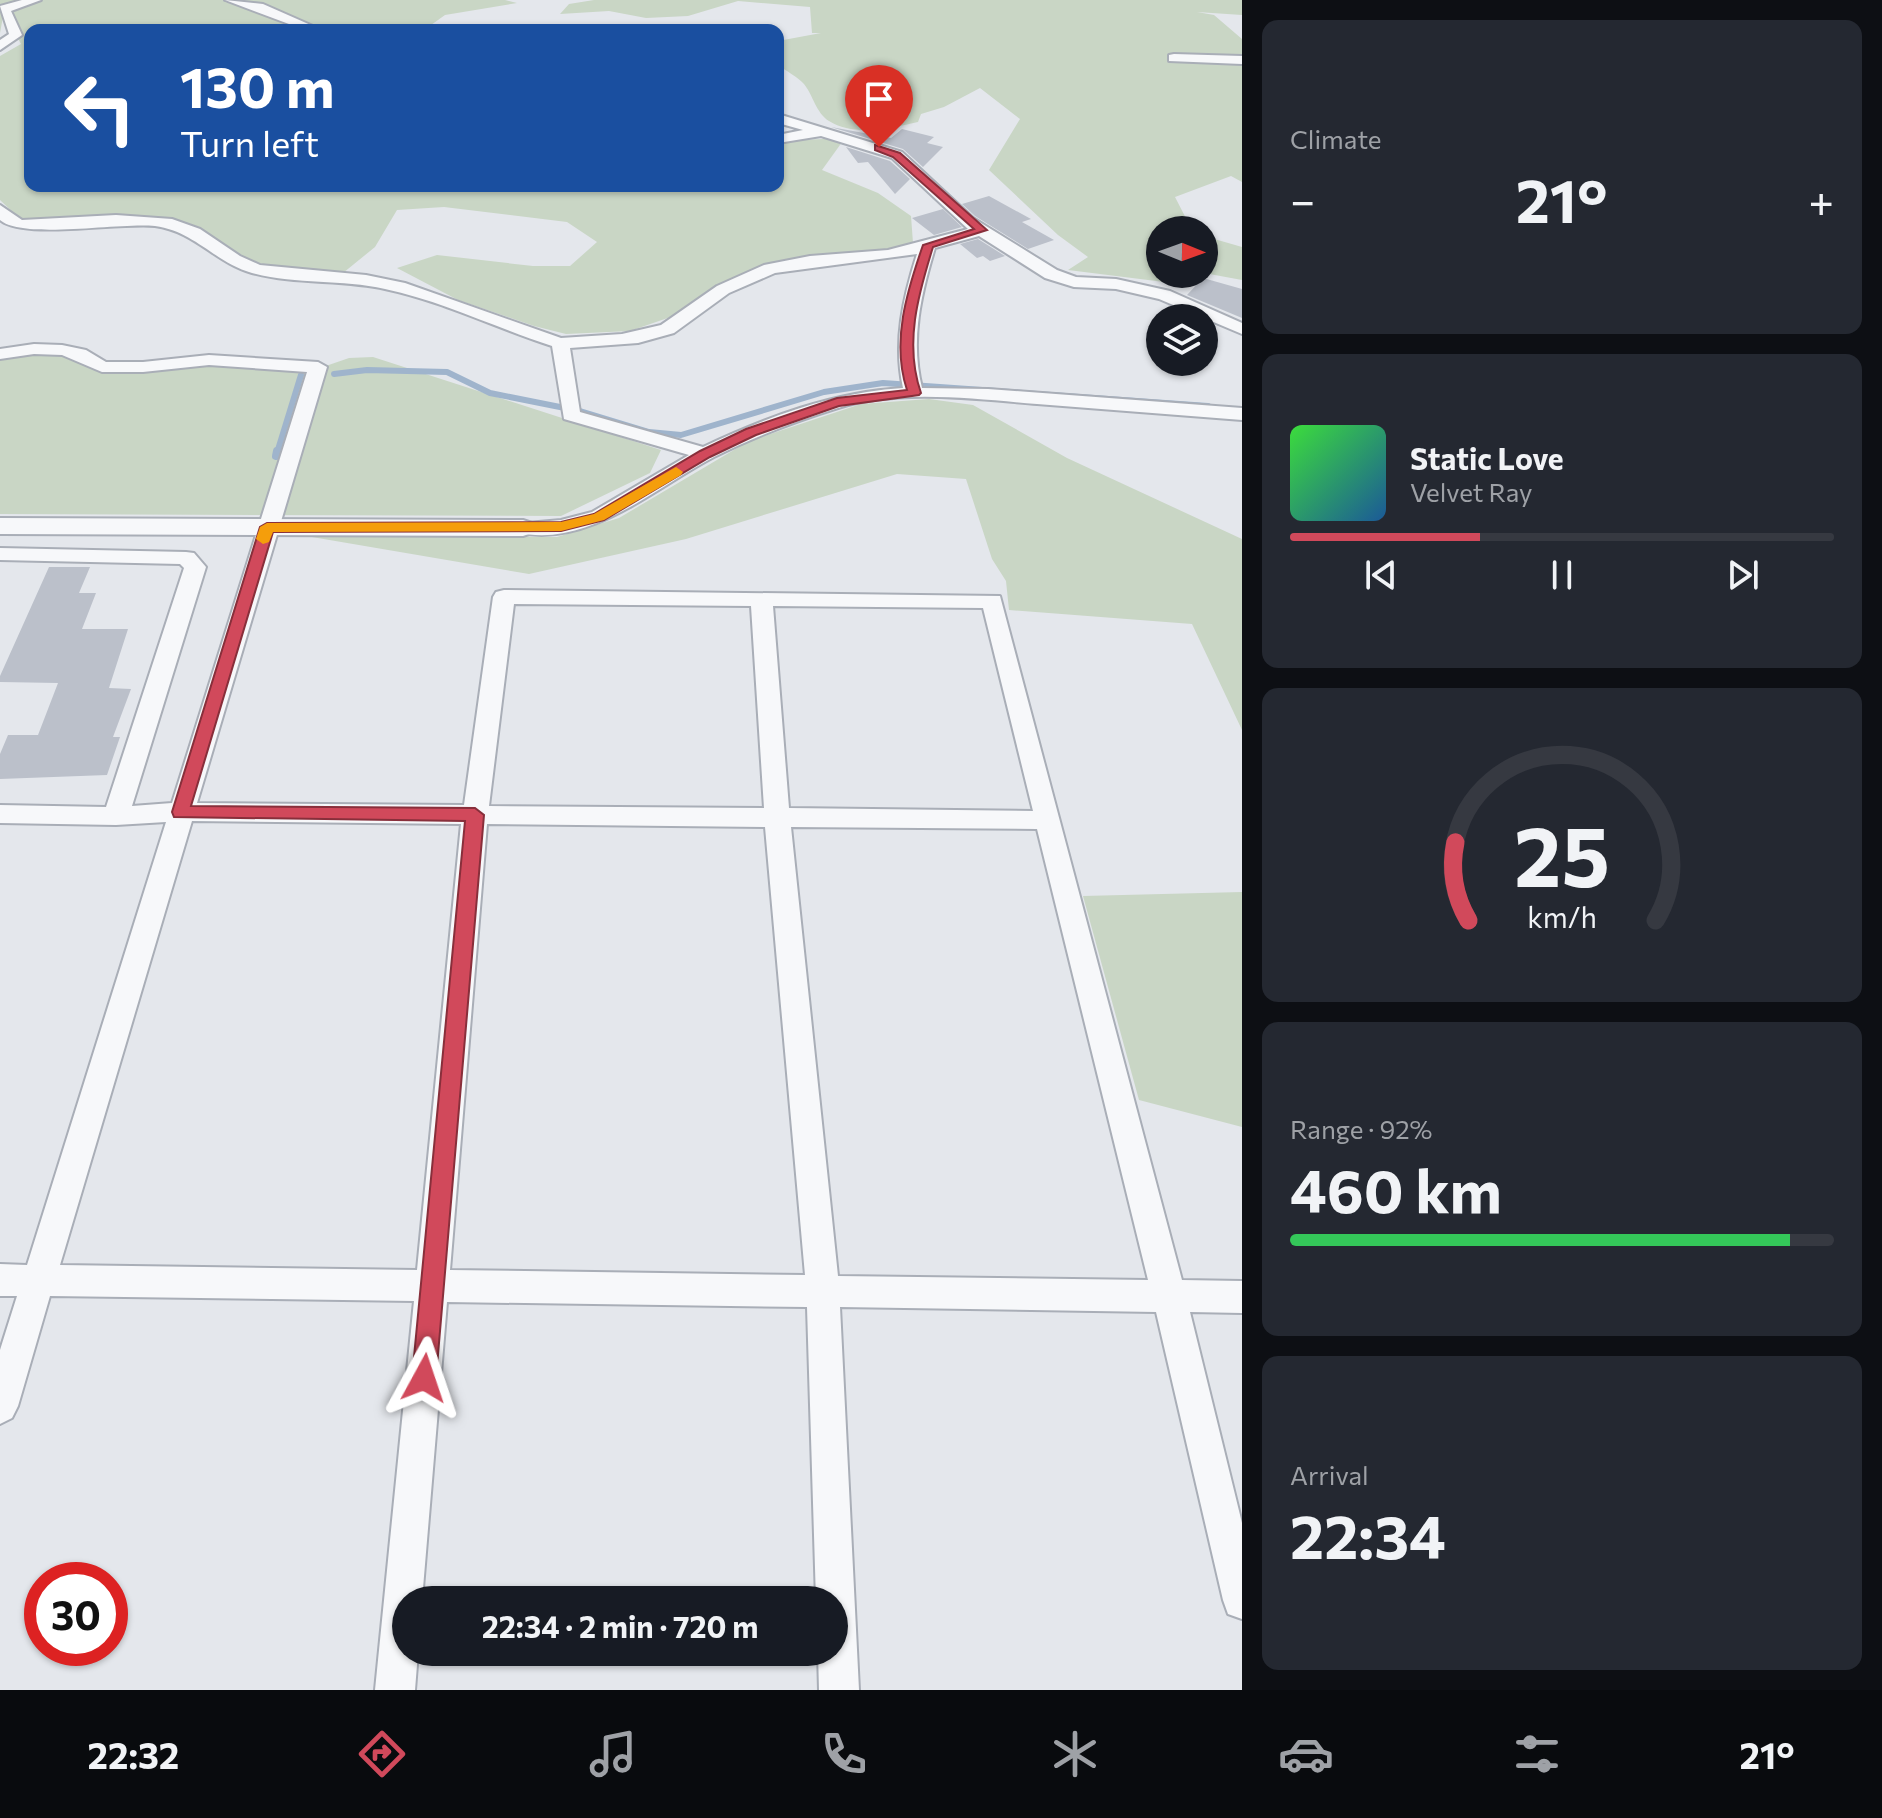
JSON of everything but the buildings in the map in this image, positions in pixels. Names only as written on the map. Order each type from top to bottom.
[{"type":"street","points":[[0,46],[16,35],[4,9],[35,0]]},
{"type":"street","points":[[231,0],[259,7],[301,24]]},
{"type":"street","points":[[1174,58],[1242,60]]},
{"type":"street","points":[[784,120],[897,155],[982,230],[1051,274],[1074,282],[1116,284],[1164,295],[1242,329]]},
{"type":"street","points":[[784,138],[823,131]]},
{"type":"street","points":[[0,210],[8,220],[20,225],[116,221],[171,223],[204,236],[232,260],[256,269],[382,283],[560,343],[648,336],[679,323],[734,284],[771,269],[830,260],[885,258],[982,230]]},
{"type":"street","points":[[912,387],[910,301],[928,245]]},
{"type":"street","points":[[560,343],[570,408],[705,454]]},
{"type":"street","points":[[0,354],[34,349],[62,350],[80,354],[102,367],[143,367],[209,360],[318,367],[0,1406]]},
{"type":"street","points":[[0,526],[561,526],[599,517],[705,454],[751,432],[837,402],[912,387],[1242,414]]},
{"type":"street","points":[[0,554],[186,558],[195,567],[116,816]]},
{"type":"street","points":[[395,1690],[475,815],[504,597],[992,601],[1169,1296],[1242,1600]]},
{"type":"street","points":[[761,598],[777,819],[823,1291],[839,1690]]},
{"type":"street","points":[[0,814],[116,816],[181,812],[1046,820]]},
{"type":"street","points":[[0,1280],[1242,1297]]},
{"type":"green space","points":[[0,0],[505,0],[517,3],[445,15],[432,24],[24,24],[24,192],[784,192],[784,141],[845,138],[822,170],[878,193],[911,216],[913,243],[878,253],[766,264],[720,285],[685,312],[630,331],[566,334],[458,300],[397,268],[437,255],[533,266],[570,266],[597,242],[567,222],[444,207],[397,210],[375,247],[343,273],[272,266],[245,259],[181,221],[20,219],[0,200],[0,56],[21,44],[4,11],[0,33]]},
{"type":"green space","points":[[594,0],[1242,0],[1242,15],[1197,12],[1214,15],[1242,39],[1242,182],[1231,176],[1175,197],[1185,216],[1146,216],[1146,280],[1068,270],[1088,257],[1058,235],[989,170],[1020,119],[980,88],[944,107],[921,114],[918,122],[873,130],[850,129],[825,118],[804,84],[784,69],[784,40],[821,33],[812,33],[810,7],[738,1],[688,16],[646,18],[609,11],[560,14],[569,4]]},
{"type":"green space","points":[[1218,240],[1242,247],[1242,280],[1218,276]]},
{"type":"green space","points":[[25,354],[58,355],[99,370],[142,373],[186,366],[320,368],[349,358],[373,357],[661,450],[650,473],[561,516],[0,514],[0,360]]},
{"type":"green space","points":[[929,399],[973,405],[1067,458],[1242,539],[1242,730],[1192,624],[1009,610],[1006,581],[992,559],[966,479],[897,474],[686,539],[529,574],[306,536],[557,537],[619,518],[749,441],[861,404]]},
{"type":"green space","points":[[1242,892],[1242,1127],[1139,1100],[1083,896]]},
{"type":"waterway","points":[[334,374],[367,370],[447,372],[490,393],[580,411],[649,432],[681,435],[824,392],[883,383],[1208,406]]},
{"type":"waterway","points":[[277,453],[301,375]]},
{"type":"waterway","points":[[276,456],[277,451]]},
{"type":"slow traffic","points":[[263,539],[267,527],[561,526],[599,517],[676,472]]},
{"type":"route","points":[[424,1378],[475,815],[181,812],[267,527],[561,526],[599,517],[705,454],[751,432],[837,402],[914,393],[907,370],[910,301],[928,245],[982,230],[967,221],[897,155],[879,147]]}]
